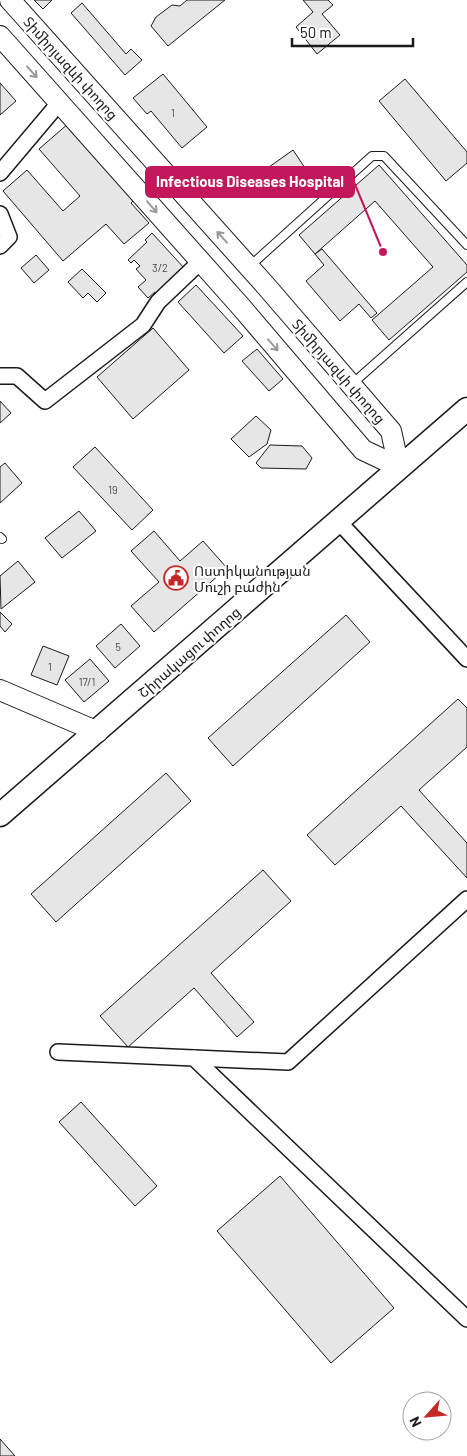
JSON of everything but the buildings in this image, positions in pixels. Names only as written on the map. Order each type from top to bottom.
[{"type":"main road","name":"Շիրակացու փողոց","points":[[0,815],[98,732],[467,409]]},
{"type":"street","name":"Տիմիրյազևի փողոց","points":[[10,0],[266,286],[391,431],[399,467]]},
{"type":"street","points":[[0,36],[242,308],[363,450],[399,467]]},
{"type":"street","points":[[0,173],[60,103]]},
{"type":"street","points":[[0,214],[9,237],[0,246]]},
{"type":"street","points":[[0,376],[17,376],[45,401],[143,325],[158,302],[200,262]]},
{"type":"street","points":[[242,308],[266,286]]},
{"type":"street","points":[[339,522],[467,659]]},
{"type":"street","points":[[0,690],[98,732]]},
{"type":"street","points":[[58,1052],[288,1062],[467,900]]},
{"type":"street","points":[[194,1058],[467,1319]]},
{"type":"lane","points":[[248,267],[372,156],[378,155],[384,156],[467,245]]},
{"type":"lane","points":[[351,385],[467,282]]},
{"type":"place","name":"Infectious Diseases Hospital","points":[[383,252]]},
{"type":"place","name":"Ոստիկանության Մուշի բաժին","points":[[176,578]]}]
